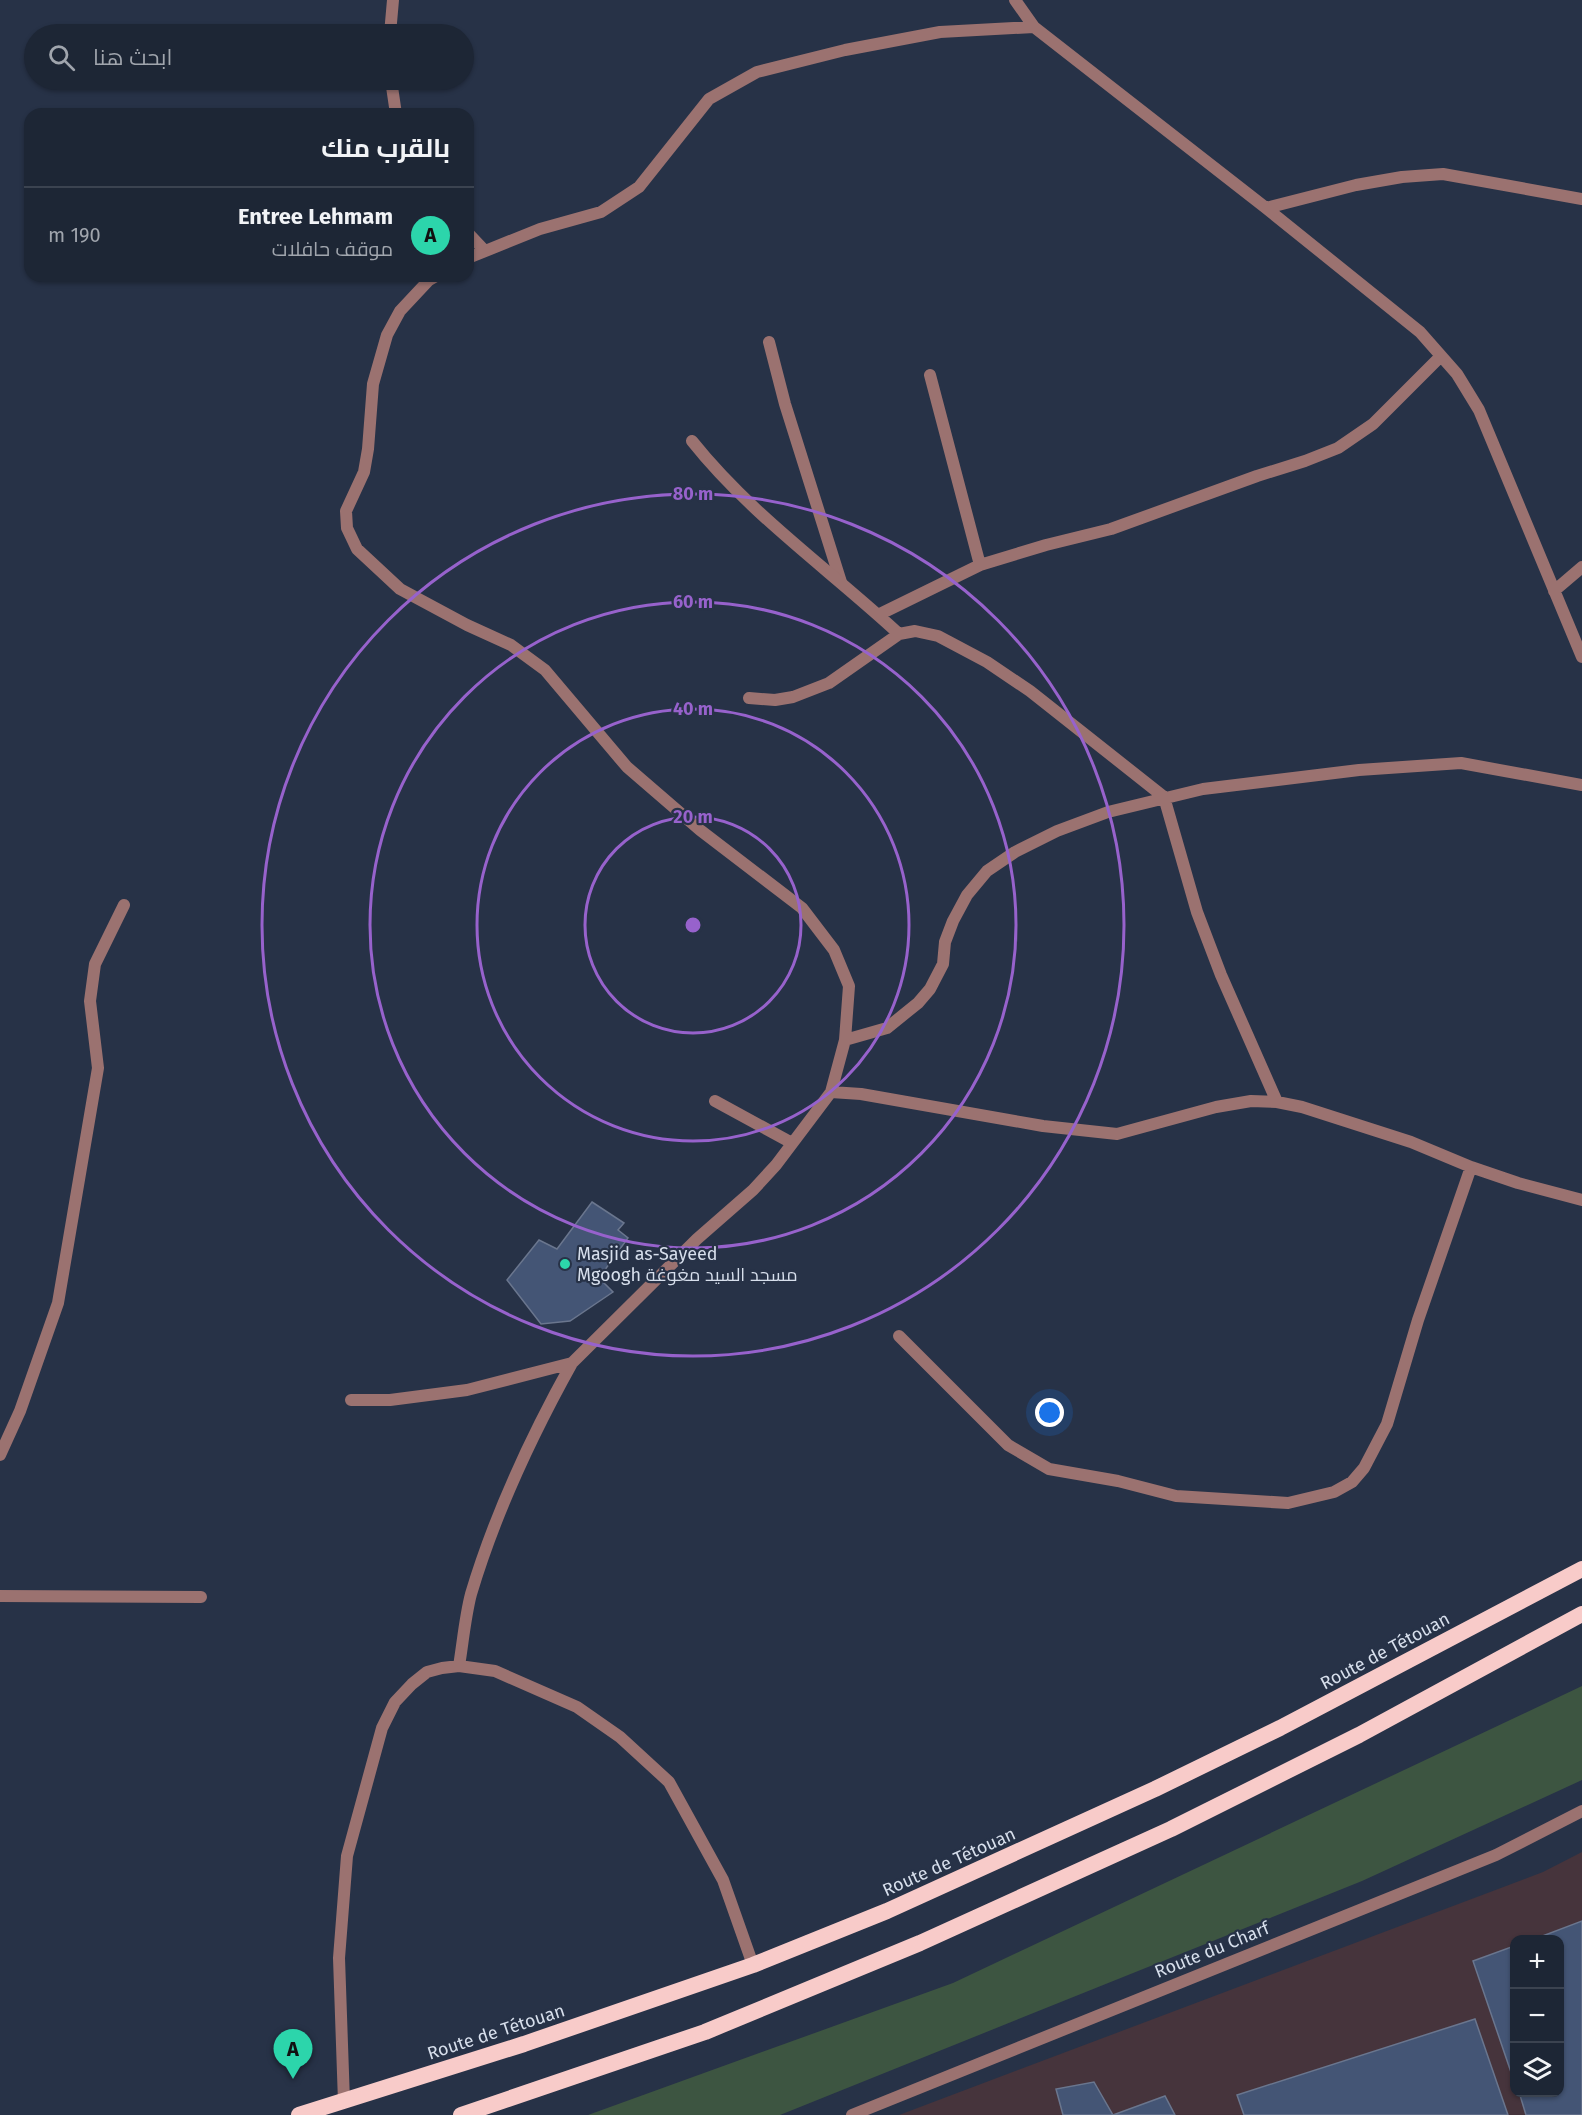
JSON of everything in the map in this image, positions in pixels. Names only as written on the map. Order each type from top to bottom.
[{"type":"highway","name":"Route de Tétouan","points":[[299,2115],[524,2044],[753,1965],[887,1911],[1155,1790],[1290,1723],[1582,1569]]},
{"type":"highway","points":[[461,2115],[705,2032],[920,1943],[1171,1829],[1359,1735],[1582,1614]]},
{"type":"street","points":[[391,24],[393,0]]},
{"type":"street","points":[[1015,0],[1034,27],[1266,208],[1420,332],[1457,374],[1479,410],[1582,657]]},
{"type":"street","points":[[474,255],[540,229],[601,212],[639,187],[709,99],[757,72],[845,50],[940,32],[1034,27]]},
{"type":"street","points":[[392,90],[395,108]]},
{"type":"street","points":[[1266,208],[1368,183],[1402,177],[1443,174],[1582,199]]},
{"type":"street","points":[[474,239],[485,250]]},
{"type":"street","points":[[427,282],[400,311],[387,335],[373,384],[364,471],[346,512],[348,528],[357,549],[400,589],[467,626],[511,645],[545,670],[627,767],[700,830],[802,908],[834,950],[849,986],[845,1040],[831,1092],[776,1166],[753,1190],[697,1239],[572,1363],[536,1432],[493,1533],[471,1596],[459,1666]]},
{"type":"street","points":[[769,342],[785,404],[841,582]]},
{"type":"street","points":[[879,615],[980,566],[1046,545],[1111,529],[1338,448],[1373,424],[1441,356]]},
{"type":"street","points":[[930,375],[980,566]]},
{"type":"street","points":[[692,441],[734,489],[899,634]]},
{"type":"street","points":[[1554,591],[1582,567]]},
{"type":"street","points":[[749,698],[775,700],[793,697],[829,683],[899,634],[915,631],[938,636],[987,662],[1030,691],[1164,797],[1197,912],[1221,975],[1277,1101]]},
{"type":"street","points":[[845,1040],[887,1028],[918,1004],[930,989],[943,964],[945,942],[953,921],[967,895],[987,871],[1015,852],[1057,831],[1108,812],[1203,789],[1359,770],[1461,763],[1582,785]]},
{"type":"street","points":[[0,1455],[20,1411],[58,1303],[98,1068],[90,1001],[95,964],[124,905]]},
{"type":"street","points":[[831,1092],[861,1094],[1043,1126],[1117,1134],[1216,1107],[1251,1101],[1277,1101],[1411,1142],[1471,1167],[1518,1183],[1582,1200]]},
{"type":"street","points":[[715,1101],[792,1143]]},
{"type":"street","points":[[898,1336],[1008,1445],[1048,1469],[1118,1481],[1176,1496],[1288,1503],[1334,1492],[1352,1482],[1364,1468],[1387,1424],[1418,1320],[1471,1167]]},
{"type":"street","points":[[351,1400],[390,1400],[467,1390],[572,1363]]},
{"type":"street","points":[[0,1596],[201,1597]]},
{"type":"street","points":[[344,2102],[339,1958],[347,1856],[382,1728],[395,1702],[427,1672],[459,1666],[495,1671],[577,1707],[620,1737],[669,1782],[723,1880],[753,1965]]},
{"type":"street","name":"Route du Charf","points":[[852,2115],[1496,1855],[1582,1811]]},
{"type":"shaded area","points":[[1582,1852],[1582,2115],[899,2115],[1543,1872]]},
{"type":"green space","points":[[1582,1686],[1582,1780],[1362,1881],[780,2115],[588,2115],[953,1983]]},
{"type":"building","name":"Masjid as-Sayeed Mgoogh مسجد السيد مغوغة","points":[[592,1202],[624,1223],[618,1230],[628,1238],[599,1278],[613,1292],[570,1321],[541,1324],[507,1280],[539,1240],[557,1249]]},
{"type":"building","points":[[1582,1921],[1582,2115],[1526,2115],[1521,2097],[1564,2097],[1564,1935],[1545,1935]]},
{"type":"building","points":[[1510,1947],[1510,2069],[1473,1961]]},
{"type":"building","points":[[1475,2019],[1508,2115],[1244,2115],[1237,2095]]},
{"type":"building","points":[[1094,2082],[1113,2115],[1063,2115],[1056,2089]]},
{"type":"building","points":[[1165,2096],[1175,2115],[1113,2115]]},
{"type":"place","name":"Masjid as-Sayeed Mgoogh مسجد السيد مغوغة","points":[[565,1264]]},
{"type":"place","name":"Entree Lehmam","points":[[293,2079]]}]
